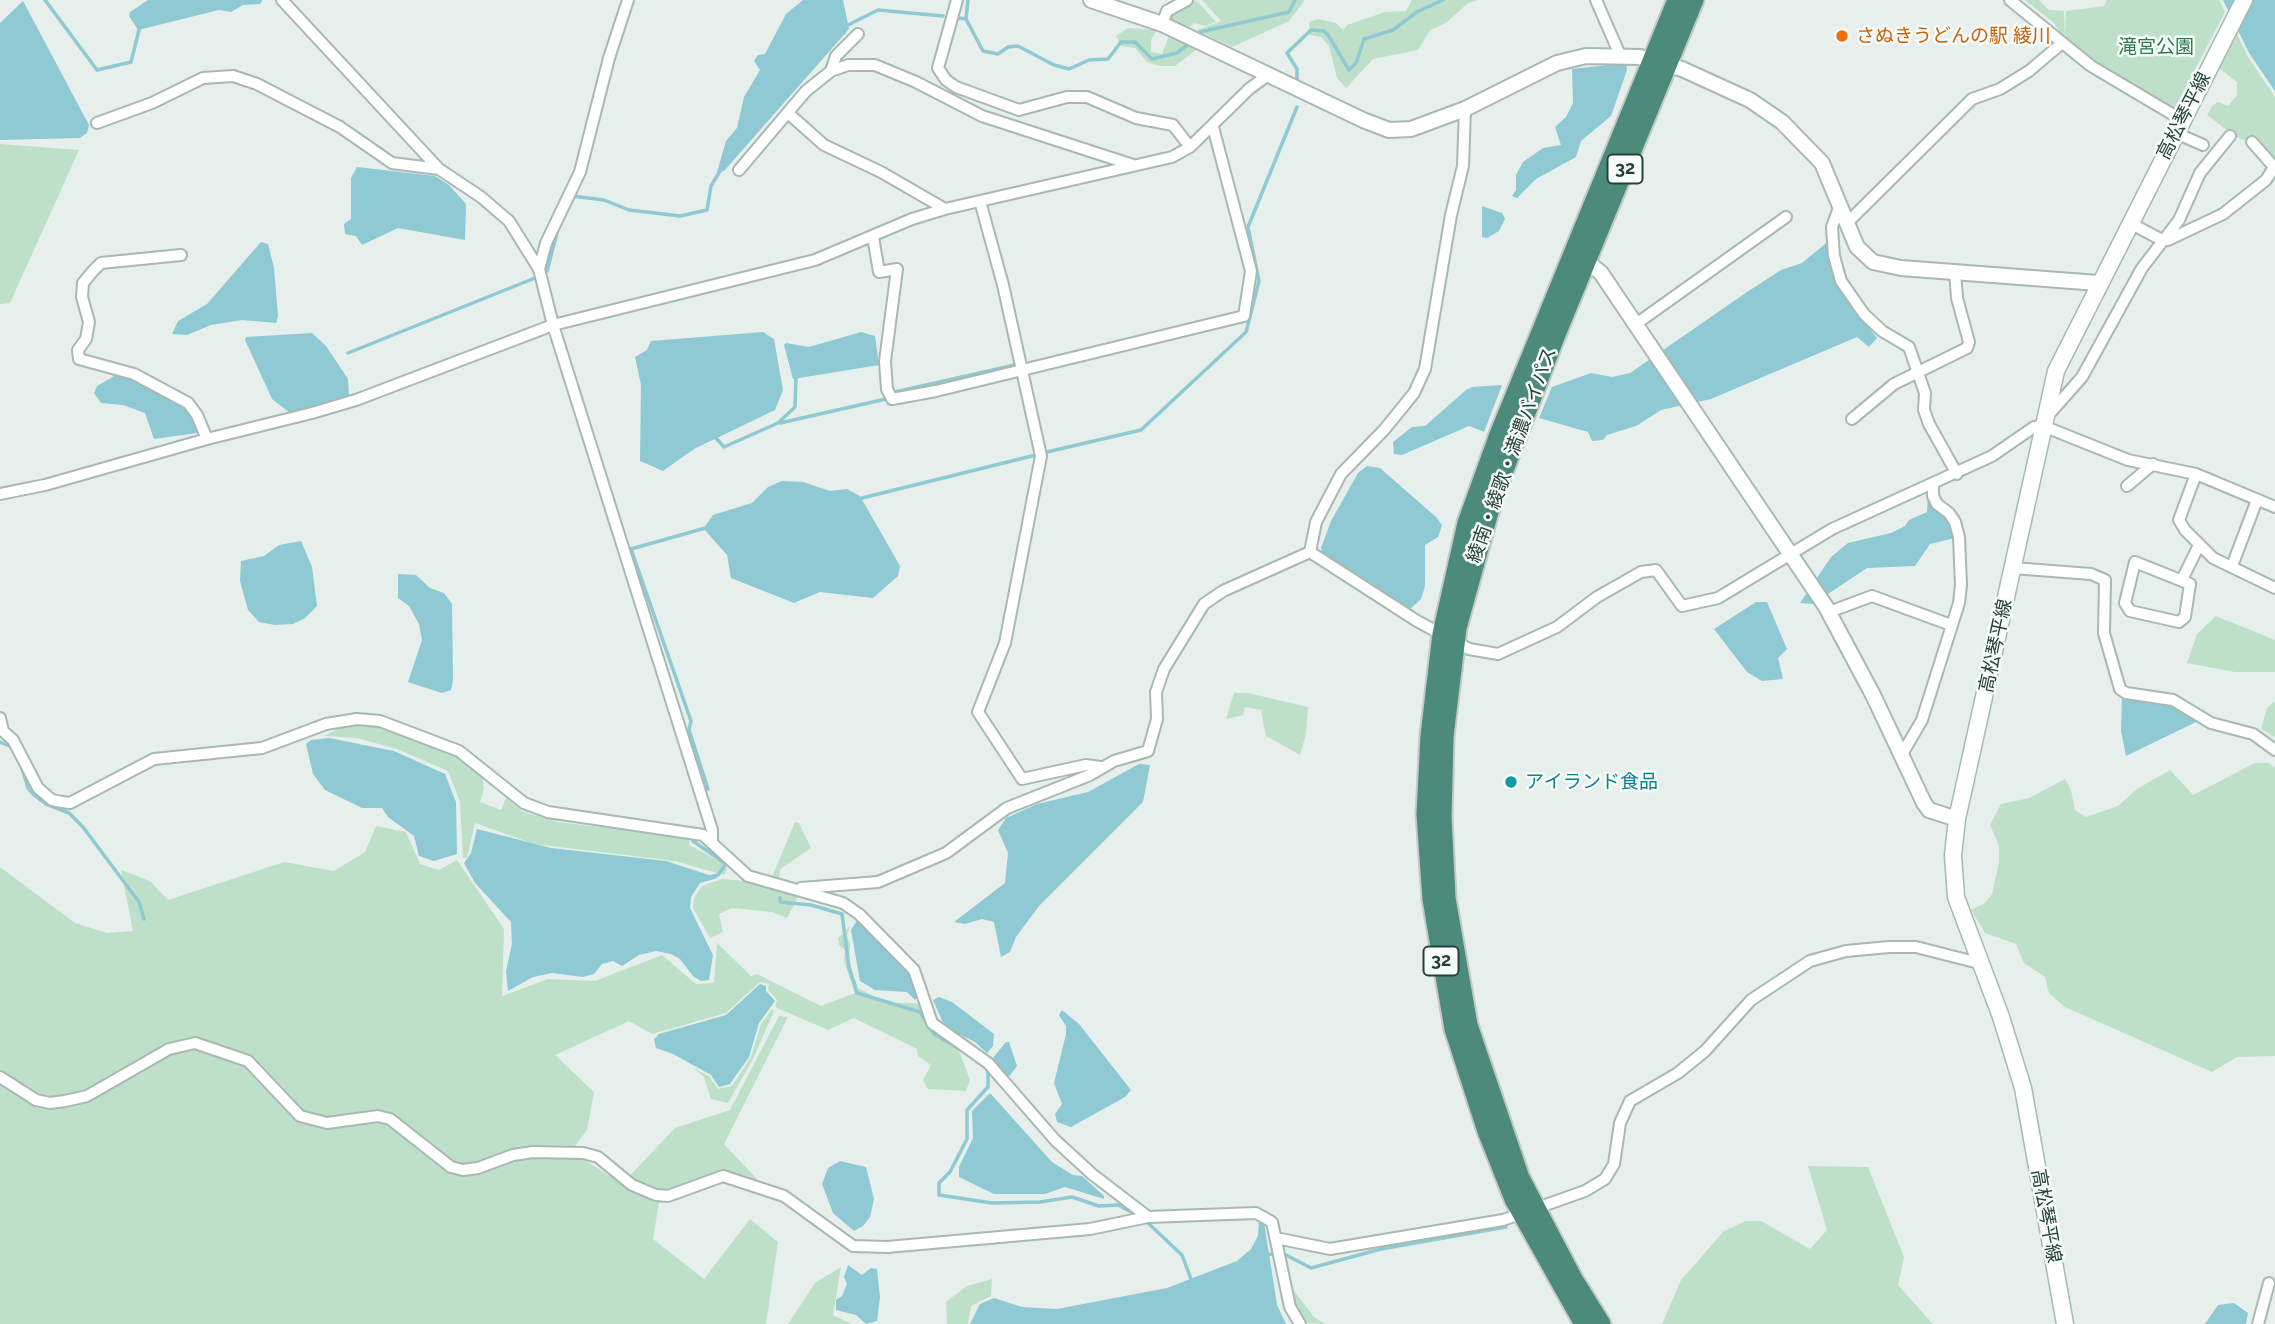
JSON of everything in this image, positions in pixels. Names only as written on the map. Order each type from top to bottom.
[{"type":"highway","name":"綾南・綾歌・満濃バイパス","points":[[1584,1324],[1528,1212],[1465,1070],[1436,932],[1429,858],[1427,783],[1433,693],[1448,638],[1468,523],[1500,432],[1580,256],[1659,63],[1677,0]]},
{"type":"highway","name":"綾南・綾歌・満濃バイパス","points":[[1659,63],[1694,0]]},
{"type":"highway","name":"綾南・綾歌・満濃バイパス","points":[[1528,1212],[1601,1324]]},
{"type":"main road","name":"高松琴平線","points":[[2066,1324],[2022,1088],[2001,1017],[1956,897],[1953,855],[1957,819],[2044,420],[2060,359],[2244,0]]},
{"type":"street","points":[[282,0],[439,169],[481,197],[509,221],[539,269],[553,326],[712,830],[712,841]]},
{"type":"street","points":[[539,269],[546,243],[580,172],[609,58],[628,0]]},
{"type":"street","points":[[957,0],[938,68],[946,80],[956,87],[1019,110],[1067,97],[1087,97],[1136,118],[1173,125],[1190,147]]},
{"type":"street","points":[[1091,0],[1162,24],[1390,130],[1411,129],[1465,109],[1557,63],[1586,56],[1620,55],[1659,63],[1768,110],[1822,163],[1860,253],[1873,262],[1901,268],[2098,283]]},
{"type":"street","points":[[1162,24],[1167,11],[1187,0]]},
{"type":"street","points":[[1596,0],[1620,55]]},
{"type":"street","points":[[2010,0],[2061,44],[2203,145]]},
{"type":"street","points":[[831,71],[836,56],[858,34]]},
{"type":"street","points":[[1847,223],[1972,99],[2000,89],[2029,71],[2061,44]]},
{"type":"street","points":[[739,170],[806,91],[831,71],[848,65],[875,65],[982,116],[1136,166]]},
{"type":"street","points":[[0,494],[45,485],[356,400],[553,326],[815,260],[912,219],[945,209],[1172,157],[1190,147],[1249,89],[1268,75]]},
{"type":"street","points":[[97,123],[152,103],[203,78],[233,76],[257,84],[340,127],[392,163],[439,169]]},
{"type":"street","points":[[1310,552],[1315,522],[1341,474],[1414,393],[1425,369],[1451,215],[1463,166],[1465,109]]},
{"type":"street","points":[[788,113],[824,145],[881,172],[945,209]]},
{"type":"street","points":[[873,237],[879,272],[897,269],[885,361],[887,389],[892,399],[1244,316],[1251,271],[1213,127]]},
{"type":"street","points":[[1310,552],[1448,638],[1469,649],[1498,654],[1557,627],[1597,597],[1641,572],[1656,570],[1677,602],[1690,607],[1718,598],[1832,529],[1992,456],[2044,420],[2082,377],[2162,240],[2179,219],[2200,173],[2230,136]]},
{"type":"street","points":[[2130,223],[2162,240],[2176,238],[2223,214],[2266,180],[2275,167],[2252,142]]},
{"type":"street","points":[[981,201],[1040,461],[1005,643],[978,712],[1022,779],[1086,765],[1101,766],[1148,751],[1157,719],[1156,692],[1164,669],[1204,604],[1223,591],[1310,552]]},
{"type":"street","points":[[1840,205],[1832,227],[1834,256],[1841,281],[1864,314],[1882,331],[1909,347],[1919,373],[1929,424],[1957,474]]},
{"type":"street","points":[[1636,324],[1786,217]]},
{"type":"street","points":[[181,256],[101,263],[93,271],[83,283],[82,297],[89,322],[86,339],[79,350],[79,359],[134,374],[188,403],[197,415],[206,439]]},
{"type":"street","points":[[1580,256],[1636,324],[1828,610],[1929,810],[1957,819]]},
{"type":"street","points":[[1852,419],[1875,396],[1967,348],[1969,342],[1957,298],[1955,271]]},
{"type":"street","points":[[2044,420],[2109,453],[2196,474],[2275,507]]},
{"type":"street","points":[[2127,486],[2152,464]]},
{"type":"street","points":[[2196,474],[2179,520],[2213,558],[2275,588]]},
{"type":"street","points":[[1902,756],[1922,720],[1961,585],[1959,537],[1950,513],[1937,504],[1933,496],[1933,484]]},
{"type":"street","points":[[2232,566],[2257,500]]},
{"type":"street","points":[[2182,580],[2199,545]]},
{"type":"street","points":[[2135,562],[2182,580],[2190,584],[2190,592],[2185,617],[2179,622],[2130,611],[2125,603],[2135,562]]},
{"type":"street","points":[[2013,568],[2091,574],[2105,580],[2105,633],[2120,689],[2126,693],[2173,700],[2211,723],[2253,734],[2275,750]]},
{"type":"street","points":[[1828,610],[1872,596],[1951,625]]},
{"type":"street","points":[[0,718],[3,731],[13,740],[43,795],[62,803],[70,803],[115,776],[154,759],[262,748],[327,724],[357,719],[380,721],[459,751],[524,803],[548,812],[678,829],[703,835],[748,876],[843,903],[859,914],[914,970],[932,1023],[988,1063],[1055,1140],[1092,1174],[1148,1217]]},
{"type":"street","points":[[794,889],[878,882],[946,853],[1007,808],[1090,775],[1101,766]]},
{"type":"street","points":[[1276,1238],[1330,1249],[1503,1220],[1585,1191],[1605,1179],[1614,1164],[1620,1123],[1630,1101],[1678,1073],[1705,1051],[1751,1000],[1810,961],[1846,951],[1916,947],[1979,963]]},
{"type":"street","points":[[0,1077],[36,1100],[50,1103],[65,1101],[87,1096],[169,1049],[195,1043],[248,1061],[300,1116],[327,1123],[378,1116],[390,1119],[451,1167],[463,1170],[478,1168],[513,1155],[533,1152],[583,1153],[598,1157],[632,1185],[656,1195],[668,1196],[723,1176],[784,1196],[853,1246],[887,1247],[1090,1229],[1130,1223],[1148,1217],[1256,1213],[1272,1222],[1290,1307],[1300,1324]]},
{"type":"street","points":[[2259,1324],[2269,1283]]},
{"type":"green space","points":[[1196,0],[1216,22],[1205,26],[1194,23],[1190,27],[1168,19],[1172,13]]},
{"type":"green space","points":[[1202,0],[1305,0],[1289,21],[1232,47],[1197,30],[1221,21]]},
{"type":"green space","points":[[1412,0],[1478,0],[1468,3],[1446,23],[1430,30],[1418,50],[1373,59],[1346,88],[1337,78],[1329,46],[1321,37],[1310,35],[1309,22],[1318,19],[1336,23],[1343,30],[1347,25],[1385,12],[1406,11]]},
{"type":"green space","points":[[2025,0],[2039,0],[2049,10],[2064,11],[2065,40],[2054,23]]},
{"type":"green space","name":"滝宮公園","points":[[2107,0],[2219,0],[2225,12],[2174,110],[2133,87],[2068,42],[2065,33],[2066,11],[2104,6]]},
{"type":"green space","points":[[1128,28],[1157,30],[1151,40],[1151,52],[1162,54],[1169,35],[1196,50],[1175,66],[1160,66],[1147,62],[1135,48],[1121,46],[1116,36]]},
{"type":"green space","points":[[2237,34],[2248,57],[2275,97],[2275,159],[2252,137],[2247,141],[2236,137],[2207,115],[2218,102],[2228,106],[2237,95],[2237,82],[2219,68]]},
{"type":"green space","points":[[0,144],[79,150],[10,303],[0,304]]},
{"type":"green space","points":[[2216,616],[2275,640],[2275,672],[2235,672],[2187,663],[2197,634]]},
{"type":"green space","points":[[1234,693],[1248,693],[1308,707],[1306,734],[1300,755],[1266,736],[1261,710],[1245,707],[1243,715],[1226,719]]},
{"type":"green space","points":[[2275,701],[2275,737],[2261,729],[2267,708]]},
{"type":"green space","points":[[346,725],[378,726],[433,744],[467,762],[482,777],[484,789],[480,802],[501,810],[506,798],[524,812],[558,822],[690,838],[689,845],[721,862],[727,869],[724,875],[675,861],[534,844],[475,823],[467,858],[463,858],[460,802],[448,771],[397,749],[357,738],[324,736]]},
{"type":"green space","points":[[2255,763],[2269,763],[2275,768],[2275,1056],[2237,1057],[2212,1072],[2065,1007],[2049,993],[2045,977],[2024,963],[2016,944],[1985,933],[1971,910],[1985,903],[1992,894],[1999,862],[1999,846],[1990,825],[2001,804],[2029,798],[2065,779],[2071,790],[2075,810],[2086,817],[2118,806],[2137,789],[2170,770],[2193,795]]},
{"type":"green space","points":[[795,822],[799,823],[811,848],[780,869],[779,881],[772,877]]},
{"type":"green space","points":[[376,826],[406,832],[420,864],[439,870],[457,860],[504,929],[502,996],[548,979],[595,981],[662,955],[696,984],[714,983],[717,943],[751,976],[757,974],[821,1006],[855,993],[844,961],[845,950],[839,945],[838,938],[850,926],[847,936],[850,944],[849,962],[858,988],[886,1003],[919,1003],[924,1018],[937,1034],[958,1048],[970,1080],[966,1091],[928,1089],[923,1080],[931,1065],[918,1056],[917,1049],[854,1018],[828,1030],[775,1007],[777,1000],[768,990],[769,984],[760,982],[726,1013],[652,1034],[629,1021],[555,1055],[594,1092],[587,1130],[571,1151],[622,1184],[675,1128],[730,1110],[779,1016],[788,1017],[724,1144],[757,1179],[718,1174],[660,1196],[653,1239],[704,1279],[750,1219],[778,1242],[766,1324],[0,1324],[0,867],[75,923],[107,933],[133,931],[121,870],[150,881],[168,900],[284,862],[334,871],[365,852]]},
{"type":"green space","points":[[722,879],[745,881],[798,897],[787,918],[772,912],[732,908],[719,914],[723,932],[710,938],[693,908],[694,898],[702,886]]},
{"type":"green space","points":[[772,1009],[774,1011],[753,1059],[728,1103],[711,1099],[704,1077],[693,1068],[709,1076],[718,1089],[732,1086],[751,1057],[761,1024]]},
{"type":"green space","points":[[1808,1166],[1868,1167],[1904,1257],[1898,1285],[1933,1324],[1662,1324],[1681,1280],[1724,1231],[1746,1221],[1761,1221],[1810,1249],[1827,1230]]},
{"type":"green space","points":[[1284,1258],[1288,1261],[1292,1288],[1314,1317],[1325,1324],[1305,1323],[1293,1303]]},
{"type":"green space","points":[[841,1267],[833,1315],[852,1324],[788,1324],[815,1283]]},
{"type":"green space","points":[[992,1279],[991,1296],[971,1306],[968,1324],[947,1324],[946,1302],[967,1286]]},
{"type":"water","points":[[148,0],[262,1],[260,4],[243,5],[231,12],[219,10],[138,30],[129,16],[130,12]]},
{"type":"water","points":[[803,0],[843,0],[849,29],[724,171],[717,172],[726,141],[737,128],[744,97],[760,70],[754,61],[758,55],[765,54],[786,14]]},
{"type":"water","points":[[2223,0],[2275,0],[2275,91],[2249,53]]},
{"type":"water","points":[[23,1],[89,125],[87,133],[80,138],[0,140],[0,23]]},
{"type":"water","points":[[1626,63],[1627,70],[1611,116],[1581,141],[1576,157],[1536,179],[1517,198],[1512,196],[1516,190],[1516,175],[1523,162],[1543,148],[1561,145],[1555,127],[1566,117],[1573,103],[1572,69]]},
{"type":"water","points":[[357,167],[435,176],[449,185],[466,204],[465,240],[398,228],[362,245],[356,236],[345,234],[344,224],[351,219],[351,178]]},
{"type":"water","points":[[1482,206],[1502,213],[1505,219],[1499,231],[1487,238],[1482,237]]},
{"type":"water","points":[[1830,240],[1831,268],[1842,294],[1877,338],[1869,347],[1857,337],[1711,399],[1661,410],[1636,426],[1607,435],[1603,440],[1592,441],[1588,432],[1539,418],[1552,387],[1591,373],[1612,377],[1630,373],[1781,270],[1802,263]]},
{"type":"water","points":[[261,242],[268,244],[274,268],[278,316],[276,323],[242,320],[211,325],[187,335],[172,334],[178,321],[207,304]]},
{"type":"water","points":[[763,332],[774,339],[783,390],[775,410],[694,449],[663,471],[640,461],[641,385],[635,357],[647,350],[651,341]]},
{"type":"water","points":[[861,332],[875,336],[879,365],[793,379],[784,345],[786,343],[809,347]]},
{"type":"water","points":[[312,333],[326,346],[348,379],[349,396],[290,413],[272,399],[245,340],[246,337]]},
{"type":"water","points":[[116,375],[123,375],[187,406],[199,430],[197,433],[154,439],[145,413],[123,405],[101,403],[94,393],[97,386]]},
{"type":"water","points":[[1502,385],[1484,432],[1469,426],[1402,455],[1394,454],[1393,442],[1412,427],[1425,426],[1466,390],[1472,387]]},
{"type":"water","points":[[1367,466],[1380,468],[1442,525],[1438,537],[1425,545],[1425,586],[1421,599],[1408,611],[1323,556],[1321,548],[1331,521],[1358,473]]},
{"type":"water","points":[[782,481],[803,482],[830,491],[847,489],[860,496],[900,566],[898,576],[873,598],[820,592],[794,603],[731,578],[727,555],[704,529],[706,525],[713,515],[752,503],[768,487]]},
{"type":"water","points":[[1928,494],[1953,525],[1955,538],[1930,544],[1915,566],[1867,568],[1813,604],[1800,603],[1831,557],[1848,543],[1891,533],[1905,526],[1909,520],[1927,512]]},
{"type":"water","points":[[301,541],[312,567],[317,606],[305,618],[293,624],[259,622],[248,610],[240,581],[241,561],[264,556],[279,545]]},
{"type":"water","points":[[398,574],[416,575],[430,588],[444,593],[452,604],[451,690],[442,693],[408,682],[422,640],[419,624],[409,606],[398,598]]},
{"type":"water","points":[[1756,602],[1767,602],[1787,649],[1778,658],[1783,679],[1762,681],[1747,672],[1714,629]]},
{"type":"water","points":[[2122,696],[2170,705],[2195,715],[2198,721],[2126,756],[2121,731]]},
{"type":"water","points":[[329,738],[394,751],[445,774],[456,802],[457,854],[434,861],[419,856],[414,836],[388,817],[382,808],[362,808],[325,790],[313,774],[306,744],[311,740]]},
{"type":"water","points":[[1139,764],[1150,765],[1143,802],[1039,906],[1016,937],[1010,952],[1001,957],[994,922],[982,919],[965,924],[954,922],[1005,883],[1008,853],[998,830],[1006,818],[1037,804],[1088,792]]},
{"type":"water","points":[[477,829],[551,848],[666,861],[718,878],[700,883],[691,897],[690,908],[713,955],[709,980],[701,981],[693,976],[680,959],[656,951],[639,955],[622,966],[613,961],[602,964],[594,974],[583,977],[552,973],[533,977],[508,991],[506,971],[512,944],[511,922],[475,883],[464,863],[471,853]]},
{"type":"water","points":[[857,920],[913,979],[920,994],[915,1000],[907,992],[875,990],[860,981],[851,930]]},
{"type":"water","points":[[760,984],[766,986],[766,991],[775,1001],[759,1023],[749,1057],[730,1084],[719,1087],[711,1075],[673,1054],[656,1048],[654,1039],[659,1034],[726,1015]]},
{"type":"water","points":[[939,997],[952,1002],[994,1034],[993,1046],[987,1053],[975,1042],[945,1027],[933,1000]]},
{"type":"water","points":[[1062,1010],[1079,1024],[1131,1090],[1125,1097],[1071,1127],[1057,1122],[1055,1114],[1062,1104],[1054,1083],[1066,1034],[1066,1026],[1059,1015]]},
{"type":"water","points":[[1006,1042],[1009,1042],[1017,1066],[1007,1079],[993,1058]]},
{"type":"water","points":[[990,1093],[1052,1162],[1073,1175],[1082,1176],[1104,1199],[1065,1187],[1045,1194],[994,1194],[959,1177],[959,1167],[973,1138],[972,1111]]},
{"type":"water","points":[[840,1161],[866,1167],[874,1199],[870,1217],[863,1226],[854,1231],[833,1213],[822,1184],[828,1168]]},
{"type":"water","points":[[1259,1220],[1264,1222],[1277,1305],[1286,1324],[970,1324],[980,1304],[994,1298],[1022,1307],[1057,1309],[1167,1288],[1237,1261],[1251,1249],[1258,1236]]},
{"type":"water","points":[[848,1265],[862,1275],[871,1268],[877,1269],[880,1297],[877,1321],[866,1324],[856,1315],[836,1310],[836,1300],[842,1296],[847,1284],[844,1277]]},
{"type":"water","points":[[2234,1303],[2248,1313],[2246,1324],[2205,1324],[2218,1305]]},
{"type":"waterway","points":[[45,0],[97,70],[131,62],[140,26]]},
{"type":"waterway","points":[[966,19],[968,0]]},
{"type":"waterway","points":[[1200,32],[1289,12],[1295,0]]},
{"type":"waterway","points":[[1297,80],[1297,69],[1287,53],[1311,30],[1324,31],[1328,35],[1349,70],[1356,63],[1364,39],[1393,30],[1417,12],[1443,0]]},
{"type":"waterway","points":[[846,26],[878,10],[943,16]]},
{"type":"waterway","points":[[959,18],[966,19],[983,51],[998,54],[1008,47],[1018,46],[1054,65],[1069,69],[1089,60],[1108,59],[1121,42],[1135,42],[1152,59],[1177,53],[1186,46]]},
{"type":"waterway","points":[[1047,452],[1141,430],[1246,332],[1259,281],[1248,227],[1297,107]]},
{"type":"waterway","points":[[572,196],[604,200],[629,210],[680,216],[707,210],[711,186],[720,171]]},
{"type":"waterway","points":[[547,271],[558,229]]},
{"type":"waterway","points":[[348,353],[535,278]]},
{"type":"waterway","points":[[895,392],[1015,365]]},
{"type":"waterway","points":[[715,437],[724,447],[778,423],[795,407],[796,377]]},
{"type":"waterway","points":[[780,423],[886,399]]},
{"type":"waterway","points":[[858,499],[1036,455]]},
{"type":"waterway","points":[[708,789],[689,730],[691,721],[631,549],[709,527]]},
{"type":"waterway","points":[[0,742],[10,746]]},
{"type":"waterway","points":[[22,768],[28,788],[33,794],[46,804],[69,813],[83,827],[139,902],[144,919]]},
{"type":"waterway","points":[[693,841],[726,864],[718,875],[710,877]]},
{"type":"waterway","points":[[780,898],[780,902],[811,905],[842,914],[849,967],[857,993],[920,1012],[934,1034],[963,1051]]},
{"type":"waterway","points":[[988,1070],[988,1087],[967,1110],[967,1139],[950,1172],[939,1183],[939,1195],[992,1203],[1040,1202],[1072,1197],[1099,1206],[1118,1205],[1133,1213]]},
{"type":"waterway","points":[[1149,1224],[1182,1255],[1191,1279]]},
{"type":"waterway","points":[[1264,1255],[1282,1253],[1311,1268],[1381,1249],[1506,1227]]},
{"type":"place","name":"さぬきうどんの駅 綾川","points":[[1842,36]]},
{"type":"place","name":"アイランド食品","points":[[1511,782]]}]
